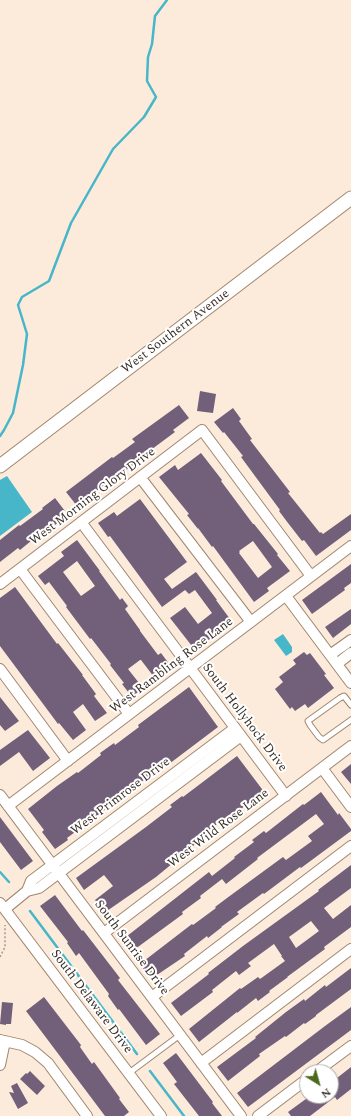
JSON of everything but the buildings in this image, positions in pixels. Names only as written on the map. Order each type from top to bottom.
[{"type":"main road","name":"West Southern Avenue","points":[[0,466],[351,198]]},
{"type":"street","name":"West Morning Glory Drive","points":[[0,584],[202,430],[311,576]]},
{"type":"street","points":[[140,477],[251,622]]},
{"type":"street","name":"South Hollyhock Drive","points":[[80,522],[286,796]]},
{"type":"street","name":"West Rambling Rose Lane","points":[[8,806],[351,546]]},
{"type":"street","points":[[20,569],[129,714]]},
{"type":"street","points":[[286,596],[351,683]]},
{"type":"street","points":[[333,659],[351,640]]},
{"type":"street","points":[[333,659],[351,653]]},
{"type":"street","points":[[0,669],[68,761]]},
{"type":"street","name":"West Primrose Drive","points":[[27,891],[31,880],[238,732]]},
{"type":"street","name":"West Primrose Drive","points":[[2,906],[27,891],[39,888],[59,874],[238,732]]},
{"type":"street","name":"West Wild Rose Lane","points":[[104,933],[351,746]]},
{"type":"street","points":[[322,768],[351,807]]},
{"type":"street","name":"South Sunrise Drive","points":[[0,795],[241,1116]]},
{"type":"street","points":[[152,997],[351,846]]},
{"type":"street","name":"South Delaware Drive","points":[[2,906],[161,1116]]},
{"type":"street","points":[[201,1062],[351,948]]},
{"type":"street","points":[[0,1065],[2,1041],[22,1045],[35,1052],[48,1063],[87,1116]]},
{"type":"street","points":[[327,1064],[351,1046]]},
{"type":"street","points":[[258,1116],[299,1085]]},
{"type":"lane","points":[[351,705],[344,696],[308,721],[319,737],[323,740],[351,720]]},
{"type":"lane","points":[[129,1073],[180,1035]]},
{"type":"path","points":[[0,957],[5,947],[2,906]]},
{"type":"water","points":[[7,476],[32,512],[0,536],[0,480]]},
{"type":"water","points":[[283,634],[292,647],[292,652],[286,656],[274,640]]},
{"type":"waterway","points":[[0,436],[13,413],[23,365],[27,334],[18,305],[22,297],[49,281],[71,223],[113,149],[144,117],[156,97],[147,81],[148,57],[152,44],[155,16],[167,0]]},
{"type":"waterway","points":[[0,872],[9,882]]},
{"type":"waterway","points":[[30,911],[137,1054]]},
{"type":"waterway","points":[[150,1071],[184,1116]]}]
